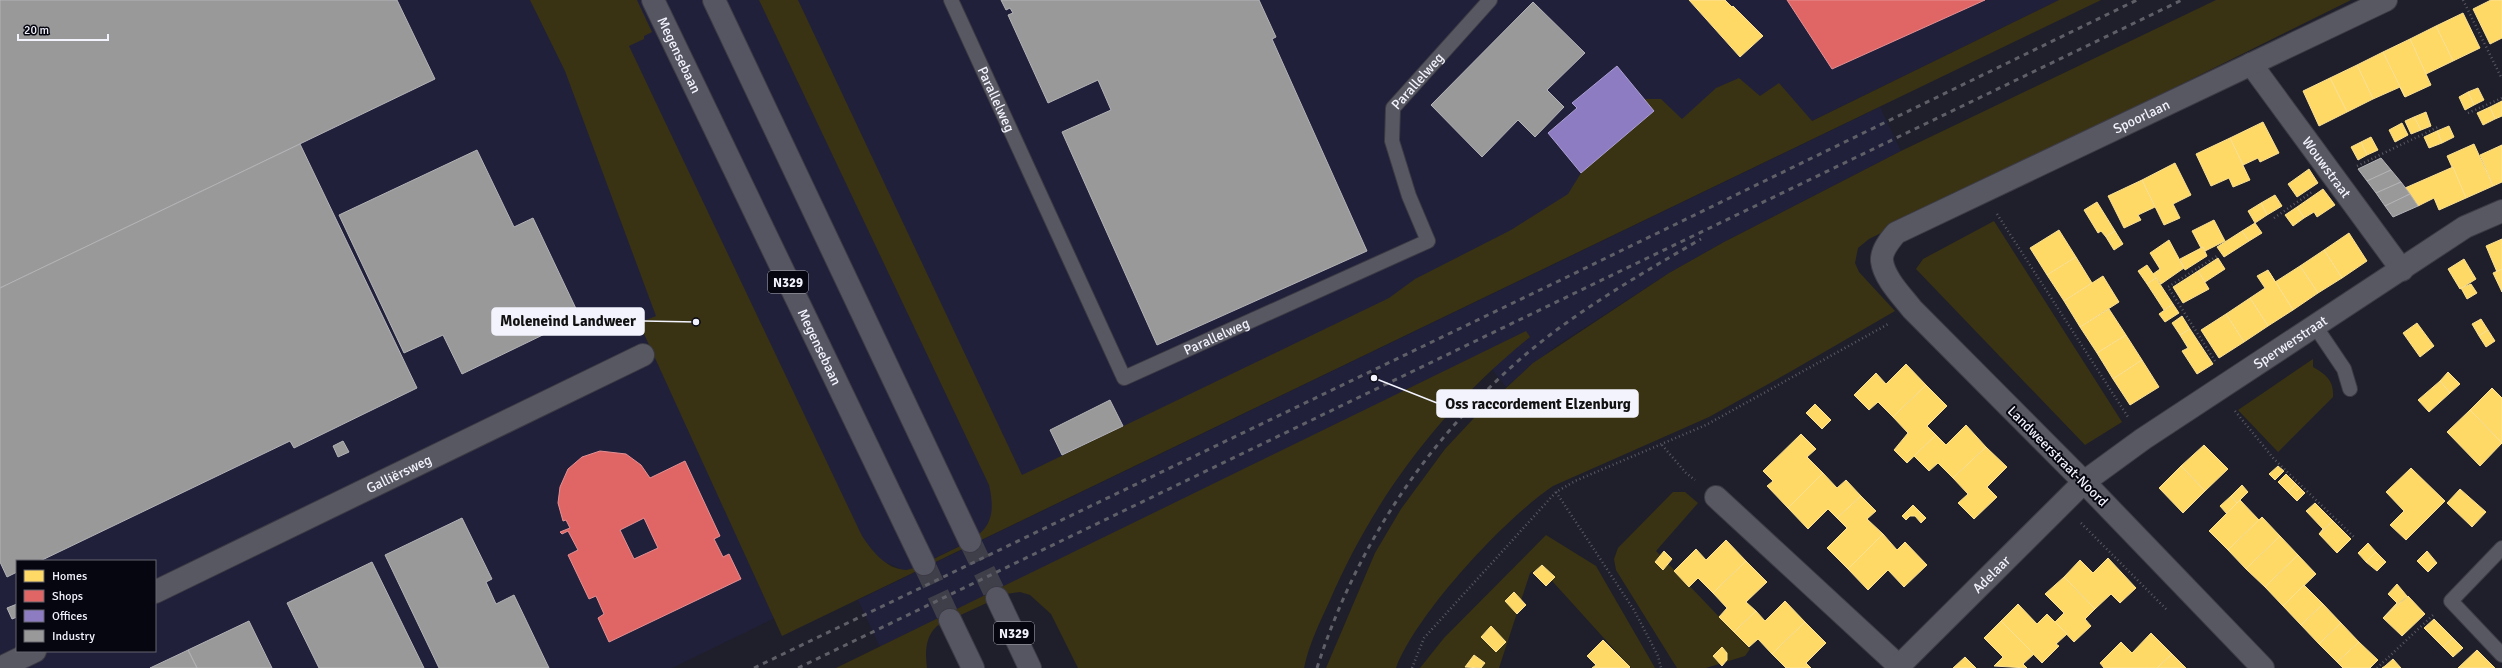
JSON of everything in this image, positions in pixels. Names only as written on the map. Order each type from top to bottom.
[{"type":"main road","name":"Megensebaan","points":[[653,0],[924,564]]},
{"type":"main road","points":[[714,0],[970,541]]},
{"type":"main road","name":"N329","points":[[997,598],[1030,668]]},
{"type":"main road","points":[[950,620],[973,668]]},
{"type":"street","name":"Spoorlaan","points":[[1896,233],[2386,0]]},
{"type":"street","name":"Wouwstraat","points":[[2251,64],[2402,270]]},
{"type":"street","name":"Sperwerstraat","points":[[2084,482],[2143,439],[2402,270],[2465,227],[2502,211]]},
{"type":"street","name":"Landweerstraat-Noord","points":[[1896,233],[1886,246],[1882,260],[1891,280],[1912,309],[2084,482],[2263,668]]},
{"type":"street","name":"Galliërsweg","points":[[156,592],[643,355]]},
{"type":"street","name":"Adelaar","points":[[1716,497],[1898,667],[2084,482]]},
{"type":"street","points":[[0,668],[33,652]]},
{"type":"lane","name":"Parallelweg","points":[[951,0],[1124,378],[1428,241],[1409,196],[1392,142],[1394,108],[1490,0]]},
{"type":"lane","points":[[2314,326],[2344,369],[2350,389]]},
{"type":"lane","points":[[2502,548],[2451,601],[2502,655]]},
{"type":"path","points":[[2463,0],[2502,80]]},
{"type":"path","points":[[2468,113],[2502,98]]},
{"type":"path","points":[[2274,218],[2333,177],[2438,127]]},
{"type":"path","points":[[1982,192],[2143,439]]},
{"type":"path","points":[[2217,256],[2168,287],[2224,387],[2274,459],[2354,537]]},
{"type":"path","points":[[1412,668],[1424,638],[1556,492],[1575,482],[1662,445],[1769,391],[1912,309]]},
{"type":"path","points":[[1662,445],[1686,473],[1716,497]]},
{"type":"path","points":[[1556,492],[1634,610],[1658,656],[1661,668]]},
{"type":"path","points":[[2062,504],[2168,611]]},
{"type":"path","points":[[2377,668],[2440,608],[2451,601]]},
{"type":"shaded area","points":[[0,0],[2059,0],[989,524],[985,531],[970,541],[912,569],[903,570],[888,563],[672,668],[0,668]]},
{"type":"shaded area","points":[[530,0],[637,0],[652,32],[644,36],[644,39],[629,46],[862,536],[870,548],[886,563],[899,569],[906,570],[921,565],[958,547],[978,535],[984,529],[989,521],[991,511],[989,485],[759,0],[798,0],[1022,475],[1389,298],[1415,279],[1511,230],[1568,194],[1581,173],[1645,99],[1661,99],[1682,119],[1716,88],[1739,78],[1760,96],[1779,83],[1812,121],[2059,0],[2101,0],[782,636],[639,323],[656,316],[565,71]]},
{"type":"shaded area","points":[[2216,0],[2351,0],[1869,239],[1858,248],[1855,263],[1859,272],[1895,311],[1709,417],[1553,486],[1511,520],[1464,569],[1422,621],[1396,668],[1326,668],[1375,553],[1401,509],[1445,449],[1475,417],[1533,363],[1669,273],[1724,242],[1901,151]]},
{"type":"shaded area","points":[[1880,107],[1901,151],[1724,242],[1669,273],[1556,346],[1506,387],[1491,368],[1530,337],[880,647],[858,600]]},
{"type":"shaded area","points":[[1994,221],[2122,422],[2085,445],[1916,269],[1923,259]]},
{"type":"shaded area","points":[[1526,331],[1530,337],[1498,364],[1468,393],[1414,456],[1390,490],[1368,525],[1348,562],[1315,633],[1304,668],[1078,668],[1051,614],[1030,595],[1020,592],[1006,594],[937,626],[933,630],[928,640],[926,657],[927,668],[836,668]]},
{"type":"shaded area","points":[[2313,359],[2313,367],[2329,379],[2333,391],[2333,397],[2278,452],[2238,410]]},
{"type":"shaded area","points":[[1673,492],[1685,492],[1698,503],[1656,551],[1750,649],[1745,656],[1706,668],[1677,668],[1616,570],[1614,559],[1618,548]]},
{"type":"shaded area","points":[[1546,535],[1596,566],[1655,668],[1631,668],[1544,572],[1535,570],[1530,573],[1499,668],[1420,668],[1444,638]]},
{"type":"building: Homes","points":[[1689,0],[1725,0],[1763,36],[1740,57]]},
{"type":"building: Homes","points":[[2491,0],[2502,0],[2502,38],[2490,44],[2473,9]]},
{"type":"building: Homes","points":[[2463,13],[2480,48],[2453,61],[2436,26]]},
{"type":"building: Homes","points":[[2436,26],[2453,61],[2426,74],[2410,39]]},
{"type":"building: Homes","points":[[2410,39],[2431,85],[2405,97],[2383,52]]},
{"type":"building: Homes","points":[[2383,52],[2405,97],[2400,87],[2373,99],[2357,65]]},
{"type":"building: Homes","points":[[2357,65],[2373,99],[2347,112],[2330,78]]},
{"type":"building: Homes","points":[[2330,78],[2347,112],[2319,126],[2303,91]]},
{"type":"building: Homes","points":[[2478,88],[2484,100],[2474,105],[2468,92]]},
{"type":"building: Homes","points":[[2468,92],[2474,105],[2465,110],[2459,97]]},
{"type":"building: Homes","points":[[2502,101],[2502,116],[2495,119],[2490,107]]},
{"type":"building: Homes","points":[[2490,107],[2495,119],[2483,125],[2477,113]]},
{"type":"building: Homes","points":[[2426,112],[2431,126],[2421,130],[2414,117]]},
{"type":"building: Homes","points":[[2414,117],[2421,130],[2411,134],[2405,121]]},
{"type":"building: Homes","points":[[2263,122],[2279,153],[2260,162],[2258,158],[2243,165],[2230,138]]},
{"type":"building: Homes","points":[[2402,123],[2408,135],[2395,142],[2389,130]]},
{"type":"building: Homes","points":[[2449,126],[2454,137],[2442,143],[2437,131]]},
{"type":"building: Homes","points":[[2437,131],[2442,143],[2429,148],[2424,137]]},
{"type":"building: Homes","points":[[2371,137],[2378,150],[2367,155],[2361,142]]},
{"type":"building: Homes","points":[[2230,138],[2250,180],[2233,187],[2229,178],[2211,186],[2196,154]]},
{"type":"building: Homes","points":[[2361,142],[2367,155],[2358,160],[2351,147]]},
{"type":"building: Homes","points":[[2474,144],[2493,186],[2466,198],[2447,156]]},
{"type":"building: Homes","points":[[2502,145],[2502,182],[2493,186],[2480,155]]},
{"type":"building: Homes","points":[[2175,163],[2191,195],[2173,204],[2180,218],[2164,225],[2142,180]]},
{"type":"building: Homes","points":[[2453,167],[2466,198],[2439,210],[2434,198],[2418,206],[2405,188]]},
{"type":"building: Homes","points":[[2309,169],[2318,183],[2297,197],[2288,184]]},
{"type":"building: Homes","points":[[2142,180],[2155,207],[2138,215],[2141,220],[2124,228],[2108,196]]},
{"type":"building: Homes","points":[[2323,189],[2335,205],[2317,217],[2314,212],[2304,218],[2297,207]]},
{"type":"building: Homes","points":[[2275,195],[2282,206],[2267,215],[2261,203]]},
{"type":"building: Homes","points":[[2097,202],[2115,231],[2106,237],[2101,231],[2098,233],[2084,210]]},
{"type":"building: Homes","points":[[2261,203],[2267,215],[2255,223],[2248,211]]},
{"type":"building: Homes","points":[[2297,207],[2304,218],[2293,226],[2285,215]]},
{"type":"building: Homes","points":[[2214,220],[2225,241],[2205,251],[2203,247],[2201,248],[2192,231]]},
{"type":"building: Homes","points":[[2255,223],[2262,233],[2249,241],[2242,231]]},
{"type":"building: Homes","points":[[2059,230],[2076,257],[2047,275],[2030,248]]},
{"type":"building: Homes","points":[[2115,231],[2123,244],[2114,250],[2106,237]]},
{"type":"building: Homes","points":[[2242,231],[2249,241],[2224,257],[2217,247]]},
{"type":"building: Homes","points":[[2349,233],[2367,261],[2342,278],[2324,250]]},
{"type":"building: Homes","points":[[2502,239],[2502,269],[2497,272],[2486,246]]},
{"type":"building: Homes","points":[[2169,240],[2184,268],[2161,284],[2153,274],[2160,269],[2150,253]]},
{"type":"building: Homes","points":[[2203,247],[2207,256],[2185,270],[2180,259]]},
{"type":"building: Homes","points":[[2324,250],[2342,278],[2318,293],[2300,266]]},
{"type":"building: Homes","points":[[2076,257],[2092,283],[2064,301],[2047,275]]},
{"type":"building: Homes","points":[[2218,258],[2225,269],[2205,282],[2198,271]]},
{"type":"building: Homes","points":[[2464,259],[2476,279],[2460,289],[2448,269]]},
{"type":"building: Homes","points":[[2147,265],[2156,278],[2147,284],[2138,271]]},
{"type":"building: Homes","points":[[2300,266],[2318,293],[2293,310],[2275,282]]},
{"type":"building: Homes","points":[[2502,269],[2502,292],[2493,273]]},
{"type":"building: Homes","points":[[2268,270],[2293,310],[2268,326],[2250,298],[2265,288],[2257,276]]},
{"type":"building: Homes","points":[[2198,271],[2209,289],[2183,303],[2173,287]]},
{"type":"building: Homes","points":[[2103,276],[2119,302],[2080,327],[2064,301]]},
{"type":"building: Homes","points":[[2156,278],[2173,304],[2164,310],[2147,284]]},
{"type":"building: Homes","points":[[2471,284],[2477,293],[2467,299],[2461,288]]},
{"type":"building: Homes","points":[[2250,298],[2268,326],[2244,342],[2226,314]]},
{"type":"building: Homes","points":[[2173,304],[2179,313],[2165,322],[2159,314]]},
{"type":"building: Homes","points":[[2109,309],[2126,335],[2097,353],[2080,327]]},
{"type":"building: Homes","points":[[2226,314],[2244,342],[2219,358],[2201,330]]},
{"type":"building: Homes","points":[[2182,316],[2190,329],[2180,335],[2172,323]]},
{"type":"building: Homes","points":[[2481,319],[2488,330],[2479,336],[2472,324]]},
{"type":"building: Homes","points":[[2417,323],[2434,346],[2420,357],[2403,333]]},
{"type":"building: Homes","points":[[2190,329],[2213,364],[2197,374],[2182,351],[2188,348],[2180,335]]},
{"type":"building: Homes","points":[[2488,330],[2495,341],[2486,347],[2479,336]]},
{"type":"building: Homes","points":[[2126,335],[2142,360],[2113,379],[2097,353]]},
{"type":"building: Homes","points":[[2142,360],[2159,387],[2130,405],[2113,379]]},
{"type":"building: Homes","points":[[1906,364],[1926,385],[1893,417],[1878,402],[1869,410],[1854,395],[1876,373],[1886,384]]},
{"type":"building: Homes","points":[[2448,372],[2460,384],[2450,393],[2440,381]]},
{"type":"building: Homes","points":[[2440,381],[2450,393],[2429,412],[2418,400]]},
{"type":"building: Homes","points":[[1926,385],[1947,406],[1927,426],[1936,435],[1907,463],[1894,450],[1908,433],[1893,417]]},
{"type":"building: Homes","points":[[2492,388],[2502,398],[2502,443],[2470,410]]},
{"type":"building: Homes","points":[[1815,404],[1831,420],[1822,429],[1806,413]]},
{"type":"building: Homes","points":[[2470,410],[2502,443],[2480,466],[2447,432]]},
{"type":"building: Homes","points":[[1966,425],[1986,447],[1953,478],[1938,463],[1929,471],[1914,456],[1936,435],[1946,445]]},
{"type":"building: Homes","points":[[1801,434],[1816,449],[1807,457],[1823,473],[1788,508],[1767,486],[1773,481],[1763,471]]},
{"type":"building: Homes","points":[[2204,445],[2228,469],[2205,491],[2181,466]]},
{"type":"building: Homes","points":[[1986,447],[2007,467],[1987,487],[1997,497],[1974,519],[1958,503],[1968,494],[1953,478]]},
{"type":"building: Homes","points":[[2181,466],[2205,491],[2183,513],[2159,488]]},
{"type":"building: Homes","points":[[2278,466],[2284,471],[2275,480],[2269,474]]},
{"type":"building: Homes","points":[[2411,468],[2445,501],[2406,540],[2390,525],[2404,511],[2386,492]]},
{"type":"building: Homes","points":[[1823,473],[1837,488],[1846,480],[1861,496],[1837,518],[1828,509],[1808,529],[1788,508]]},
{"type":"building: Homes","points":[[2286,474],[2296,484],[2288,492],[2278,482]]},
{"type":"building: Homes","points":[[2296,484],[2305,493],[2297,501],[2288,492]]},
{"type":"building: Homes","points":[[2242,485],[2248,492],[2237,503],[2231,496]]},
{"type":"building: Homes","points":[[2460,489],[2486,512],[2472,527],[2447,503]]},
{"type":"building: Homes","points":[[1861,496],[1876,511],[1867,519],[1883,534],[1848,569],[1827,548],[1847,528],[1837,518]]},
{"type":"building: Homes","points":[[2231,496],[2237,503],[2227,514],[2220,506]]},
{"type":"building: Homes","points":[[2240,500],[2259,520],[2228,550],[2209,531]]},
{"type":"building: Homes","points":[[2315,503],[2333,521],[2319,534],[2323,529],[2306,511]]},
{"type":"building: Homes","points":[[1913,505],[1926,518],[1921,523],[1915,516],[1910,516],[1906,520],[1902,516]]},
{"type":"building: Homes","points":[[2262,517],[2280,536],[2246,569],[2228,550]]},
{"type":"building: Homes","points":[[2333,521],[2351,539],[2337,553],[2319,534]]},
{"type":"building: Homes","points":[[1883,534],[1897,550],[1905,542],[1927,565],[1904,587],[1888,570],[1868,590],[1848,569]]},
{"type":"building: Homes","points":[[2280,536],[2298,555],[2265,587],[2246,569]]},
{"type":"building: Homes","points":[[1726,540],[1746,561],[1713,593],[1698,578],[1689,587],[1674,571],[1696,549],[1706,560]]},
{"type":"building: Homes","points":[[2368,543],[2376,552],[2366,562],[2358,553]]},
{"type":"building: Homes","points":[[1664,551],[1672,559],[1663,570],[1655,562]]},
{"type":"building: Homes","points":[[2427,551],[2437,563],[2428,572],[2417,561]]},
{"type":"building: Homes","points":[[2376,552],[2386,562],[2377,571],[2366,562]]},
{"type":"building: Homes","points":[[2298,555],[2316,574],[2283,606],[2265,587]]},
{"type":"building: Homes","points":[[2108,558],[2136,588],[2120,603],[2111,594],[2095,609],[2064,577],[2080,560],[2093,573]]},
{"type":"building: Homes","points":[[1746,561],[1767,582],[1746,602],[1756,611],[1734,632],[1719,617],[1727,608],[1713,593]]},
{"type":"building: Homes","points":[[1542,565],[1555,577],[1546,586],[1533,573]]},
{"type":"building: Homes","points":[[2064,577],[2095,609],[2085,619],[2091,626],[2074,642],[2055,622],[2064,613],[2045,594]]},
{"type":"building: Homes","points":[[2397,584],[2407,596],[2383,618],[2397,603],[2388,594]]},
{"type":"building: Homes","points":[[2304,585],[2323,604],[2301,625],[2283,606]]},
{"type":"building: Homes","points":[[1514,592],[1526,605],[1517,614],[1505,601]]},
{"type":"building: Homes","points":[[2408,596],[2425,614],[2402,636],[2383,618]]},
{"type":"building: Homes","points":[[1785,601],[1805,622],[1772,654],[1758,639],[1749,647],[1734,632],[1756,611],[1765,621]]},
{"type":"building: Homes","points":[[2018,604],[2037,624],[2047,614],[2067,634],[2056,644],[2059,646],[2042,663],[2001,621]]},
{"type":"building: Homes","points":[[2323,604],[2341,623],[2319,644],[2301,625]]},
{"type":"building: Homes","points":[[2434,619],[2453,638],[2443,647],[2424,628]]},
{"type":"building: Homes","points":[[2001,621],[2034,654],[2023,664],[2027,668],[1994,666],[2003,657],[1984,638]]},
{"type":"building: Homes","points":[[1805,622],[1826,643],[1806,663],[1811,668],[1786,668],[1772,654]]},
{"type":"building: Homes","points":[[2341,623],[2359,642],[2337,662],[2319,644]]},
{"type":"building: Homes","points":[[1491,626],[1506,642],[1496,652],[1481,637]]},
{"type":"building: Homes","points":[[2151,633],[2172,654],[2157,668],[2104,668],[2100,663],[2121,642],[2132,653]]},
{"type":"building: Homes","points":[[2453,638],[2463,648],[2453,657],[2443,647]]},
{"type":"building: Homes","points":[[1603,640],[1630,667],[1629,668],[1592,668],[1596,665],[1587,656]]},
{"type":"building: Homes","points":[[2359,642],[2378,660],[2370,668],[2343,668],[2337,662]]},
{"type":"building: Homes","points":[[1722,647],[1727,653],[1727,660],[1722,666],[1713,656]]},
{"type":"building: Homes","points":[[2477,650],[2495,668],[2458,668]]},
{"type":"building: Homes","points":[[2172,654],[2186,668],[2157,668]]},
{"type":"building: Homes","points":[[1474,655],[1485,663],[1481,668],[1465,667]]},
{"type":"building: Homes","points":[[1965,657],[1976,668],[1953,668]]},
{"type":"building: Homes","points":[[2393,659],[2401,668],[2382,668],[2385,666]]},
{"type":"building: Shops","points":[[1787,0],[1985,0],[1832,69]]},
{"type":"building: Shops","points":[[600,451],[626,454],[641,465],[650,478],[685,461],[720,536],[714,539],[723,557],[729,554],[741,579],[609,642],[598,618],[604,614],[596,596],[589,599],[568,555],[578,550],[568,531],[562,534],[560,532],[570,528],[566,520],[563,521],[558,503],[560,487],[568,469],[582,457]],"holes":[[[644,518],[658,548],[634,559],[620,530]]]},
{"type":"building: Offices","points":[[1617,66],[1654,111],[1581,173],[1548,133],[1577,108],[1572,103]]},
{"type":"building: Industry","points":[[0,0],[397,0],[435,79],[0,288]]},
{"type":"building: Industry","points":[[1001,0],[1259,0],[1276,37],[1272,39],[1367,251],[1157,345],[1062,132],[1111,110],[1098,80],[1048,103],[1008,15],[1013,13],[1010,8],[1006,10]]},
{"type":"building: Industry","points":[[1533,2],[1585,53],[1547,90],[1564,107],[1535,137],[1518,120],[1482,157],[1431,105]]},
{"type":"building: Industry","points":[[300,144],[417,388],[294,448],[290,441],[42,560],[16,560],[16,572],[7,577],[0,562],[0,288]]},
{"type":"building: Industry","points":[[477,150],[514,227],[533,218],[580,317],[462,374],[443,335],[404,353],[339,215]]},
{"type":"building: Industry","points":[[2381,158],[2391,170],[2367,181],[2358,169]]},
{"type":"building: Industry","points":[[2391,170],[2401,182],[2376,193],[2367,181]]},
{"type":"building: Industry","points":[[2401,182],[2410,194],[2385,206],[2376,193]]},
{"type":"building: Industry","points":[[2410,194],[2418,206],[2393,217],[2385,206]]},
{"type":"building: Industry","points":[[1110,400],[1123,426],[1062,455],[1050,430]]},
{"type":"building: Industry","points":[[343,441],[349,452],[338,457],[333,446]]},
{"type":"building: Industry","points":[[462,518],[492,579],[486,582],[496,604],[514,595],[549,668],[439,668],[385,555]]},
{"type":"building: Industry","points":[[372,562],[424,668],[319,668],[287,603]]},
{"type":"building: Industry","points":[[16,604],[16,617],[12,619],[7,608]]},
{"type":"building: Industry","points":[[249,621],[272,668],[197,668],[188,650]]},
{"type":"building: Industry","points":[[188,650],[197,668],[150,668],[186,651]]},
{"type":"tunnel","points":[[970,541],[997,598]]},
{"type":"tunnel","points":[[924,564],[950,620]]},
{"type":"railway","points":[[754,668],[1567,277],[2137,0]]},
{"type":"railway","points":[[798,668],[2182,0]]},
{"type":"railway","points":[[1317,668],[1333,623],[1352,579],[1374,537],[1399,497],[1427,458],[1457,422],[1490,387],[1525,355],[1566,323],[1610,293],[1701,239]]},
{"type":"place","name":"Moleneind Landweer","points":[[696,322]]},
{"type":"place","name":"Oss raccordement Elzenburg","points":[[1374,378]]}]
